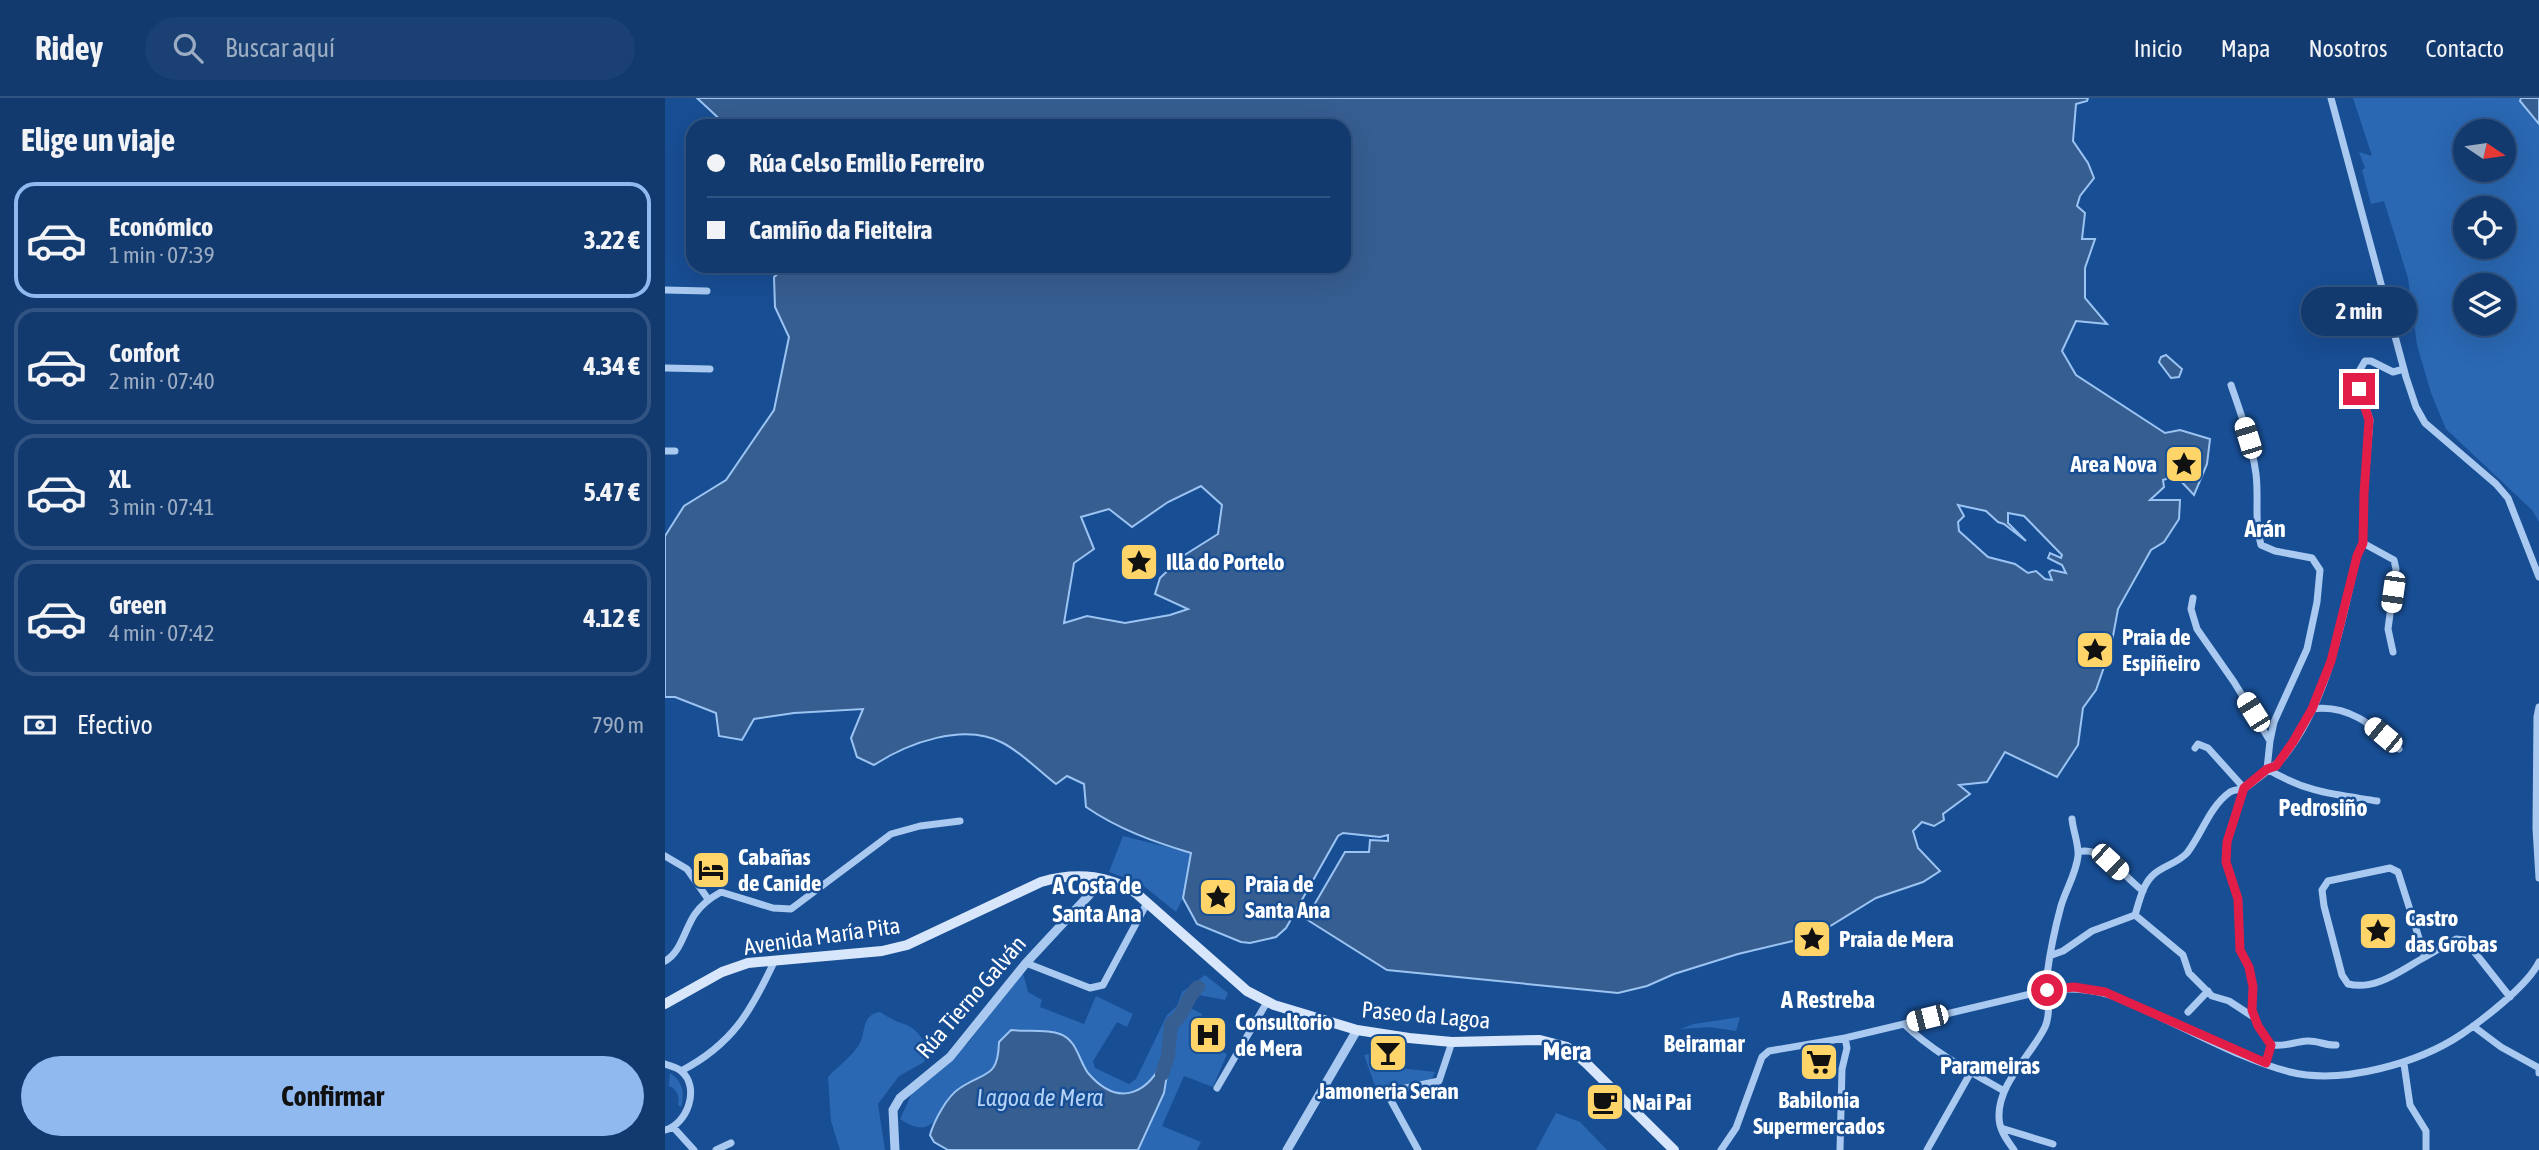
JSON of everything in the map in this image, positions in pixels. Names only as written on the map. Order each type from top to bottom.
[{"type":"main road","name":"Avenida María Pita","points":[[665,1004],[722,972],[748,963],[894,948],[933,935],[1041,883],[1070,876],[1104,879]]},
{"type":"main road","name":"Paseo da Lagoa","points":[[1104,879],[1121,884],[1147,903],[1247,991],[1267,1003],[1357,1030],[1453,1042],[1547,1040],[1567,1047],[1674,1150]]},
{"type":"street","points":[[2331,98],[2416,407],[2425,423],[2496,484],[2508,498],[2539,577]]},
{"type":"street","points":[[665,290],[707,291]]},
{"type":"street","points":[[2135,915],[2143,891],[2152,876],[2188,851],[2209,816],[2227,793],[2244,788],[2267,769],[2276,766],[2312,709],[2331,661],[2357,556],[2363,543],[2369,420],[2357,380],[2361,365],[2365,361],[2371,361],[2393,372],[2404,369]]},
{"type":"street","points":[[665,368],[710,369]]},
{"type":"street","points":[[2231,385],[2253,455],[2261,545],[2275,551],[2312,558],[2320,570],[2317,602],[2307,649],[2274,722],[2267,769]]},
{"type":"street","points":[[665,451],[675,451]]},
{"type":"street","points":[[2363,543],[2394,560],[2396,569],[2388,629],[2393,652]]},
{"type":"street","points":[[2193,598],[2191,609],[2197,629],[2270,741]]},
{"type":"street","points":[[2539,707],[2536,802],[2539,875]]},
{"type":"street","points":[[2312,709],[2324,708],[2356,715],[2367,721],[2399,749]]},
{"type":"street","points":[[2195,748],[2198,744],[2208,748],[2244,788]]},
{"type":"street","points":[[2267,769],[2315,792],[2377,801]]},
{"type":"street","points":[[2244,788],[2227,842],[2226,862],[2238,899],[2240,950],[2249,967],[2255,1018],[2271,1045],[2307,1041],[2336,1045]]},
{"type":"street","points":[[2014,1150],[2003,1135],[1999,1116],[2004,1091],[2046,1026],[2049,1011],[2047,973],[2062,905],[2076,866],[2078,852],[2072,819]]},
{"type":"street","points":[[665,961],[673,956],[695,914],[708,899],[721,892],[773,908],[791,909],[891,834],[920,826],[960,821]]},
{"type":"street","points":[[2078,852],[2089,850],[2100,855],[2143,891]]},
{"type":"street","points":[[665,856],[687,869],[708,899]]},
{"type":"street","points":[[2425,957],[2398,872],[2390,868],[2327,881],[2322,890],[2324,906],[2342,975],[2348,984],[2361,987],[2375,984],[2425,957],[2456,939],[2465,940],[2509,997]]},
{"type":"street","name":"Rúa Tierno Galván","points":[[895,1150],[893,1110],[900,1098],[950,1057],[1026,963],[1104,879]]},
{"type":"street","points":[[1026,963],[1090,988],[1103,985],[1147,903]]},
{"type":"street","points":[[2135,915],[2183,955],[2189,973],[2212,996],[2229,1001],[2255,1018]]},
{"type":"street","points":[[2052,955],[2063,951],[2092,931],[2135,915]]},
{"type":"street","points":[[681,1071],[706,1058],[737,1029],[776,959]]},
{"type":"street","points":[[1721,1150],[1736,1128],[1762,1057],[1769,1051],[1845,1038],[2047,990],[2074,987],[2105,992],[2291,1072],[2325,1075],[2369,1070],[2404,1063],[2443,1046],[2509,997],[2539,961]]},
{"type":"street","points":[[2188,1012],[2208,991]]},
{"type":"street","points":[[1217,1088],[1267,1003]]},
{"type":"street","points":[[1904,1024],[1919,1038],[2004,1091]]},
{"type":"street","points":[[2473,1026],[2501,1047],[2539,1068],[2539,1073]]},
{"type":"street","points":[[1287,1150],[1357,1030]]},
{"type":"street","points":[[1840,1150],[1842,1069],[1847,1048],[1845,1038]]},
{"type":"street","points":[[1418,1150],[1388,1095],[1391,1091],[1439,1081],[1453,1042]]},
{"type":"street","points":[[2266,1063],[2271,1045]]},
{"type":"street","points":[[665,1063],[681,1071],[688,1080],[690,1097],[686,1114],[674,1128],[665,1130]]},
{"type":"street","points":[[2404,1063],[2410,1105],[2426,1131],[2426,1150]]},
{"type":"street","points":[[1927,1150],[1971,1072]]},
{"type":"street","points":[[674,1128],[694,1150]]},
{"type":"street","points":[[2001,1128],[2053,1144]]},
{"type":"street","points":[[716,1150],[731,1143]]},
{"type":"shaded area","points":[[2353,98],[2528,98],[2539,120],[2539,522],[2532,510],[2446,429],[2431,393],[2417,345],[2408,278],[2384,201],[2371,204],[2362,170],[2365,168],[2359,152],[2372,156]]},
{"type":"shaded area","points":[[2343,299],[2368,325],[2354,335],[2329,310]]},
{"type":"shaded area","points":[[1123,836],[1192,853],[1183,898],[1176,912],[1140,883],[1109,872]]},
{"type":"shaded area","points":[[1023,973],[1028,992],[1042,1000],[1040,1007],[1084,1024],[1096,996],[1133,1014],[1127,1027],[1117,1022],[1093,1061],[1095,1068],[1129,1084],[1136,1079],[1167,1015],[1177,1006],[1182,992],[1205,975],[1228,993],[1225,1000],[1199,995],[1189,1007],[1202,1014],[1192,1036],[1227,1054],[1213,1087],[1184,1076],[1162,1126],[1201,1142],[1197,1150],[1138,1150],[1153,1119],[1164,1086],[1170,1064],[1166,1056],[1151,1080],[1142,1088],[1122,1093],[1111,1090],[1088,1072],[1066,1037],[1048,1032],[1011,1030],[1000,1042],[996,1065],[991,1071],[965,1083],[928,1126],[912,1125],[900,1119],[914,1089],[967,1044]]},
{"type":"shaded area","points":[[880,1012],[913,1029],[929,1051],[924,1062],[899,1076],[878,1104],[885,1150],[840,1150],[831,1121],[828,1077],[857,1048],[870,1016]]},
{"type":"shaded area","points":[[1740,1017],[1736,1031],[1710,1027],[1680,1029],[1694,1024]]},
{"type":"shaded area","points":[[1369,1054],[1374,1065],[1435,1072],[1429,1085],[1378,1094],[1364,1055]]},
{"type":"shaded area","points":[[670,1073],[682,1088],[681,1107],[678,1105],[676,1091],[669,1086]]},
{"type":"shaded area","points":[[1556,1113],[1580,1122],[1607,1150],[1536,1150]]},
{"type":"water","points":[[697,98],[2088,98],[2087,101],[2076,104],[2073,141],[2088,163],[2094,178],[2080,196],[2077,206],[2085,213],[2082,239],[2095,239],[2085,268],[2085,298],[2107,324],[2076,321],[2062,351],[2076,375],[2165,433],[2180,430],[2210,439],[2207,464],[2194,495],[2176,476],[2163,480],[2164,487],[2150,500],[2180,500],[2179,519],[2164,542],[2151,550],[2118,609],[2111,647],[2096,690],[2083,708],[2078,745],[2057,777],[2005,752],[1987,782],[1959,785],[1970,794],[1943,814],[1944,820],[1934,826],[1922,822],[1913,831],[1918,848],[1940,871],[1923,882],[1876,898],[1814,936],[1738,954],[1674,974],[1647,986],[1618,993],[1387,970],[1306,919],[1345,852],[1369,852],[1370,840],[1388,841],[1388,835],[1380,837],[1343,833],[1338,836],[1286,928],[1276,937],[1250,943],[1241,942],[1197,924],[1183,898],[1191,853],[1137,834],[1098,815],[1086,807],[1084,784],[1067,776],[1056,784],[1003,743],[971,734],[954,735],[903,749],[874,765],[857,757],[851,738],[863,709],[794,713],[754,719],[742,740],[719,736],[716,713],[675,697],[665,697],[665,536],[684,506],[726,480],[774,410],[789,337],[775,307],[774,277],[779,273],[1351,273],[1351,119],[720,119]],"holes":[[[1201,486],[1222,505],[1218,534],[1183,556],[1160,578],[1155,594],[1188,609],[1125,623],[1087,616],[1064,623],[1074,563],[1094,549],[1081,517],[1109,509],[1132,527],[1168,502]],[[1958,505],[1986,511],[2026,541],[2008,523],[2008,513],[2024,516],[2062,555],[2061,558],[2050,553],[2048,558],[2062,565],[2066,573],[2052,570],[2049,572],[2052,580],[2045,579],[2036,571],[2028,573],[2015,564],[1988,557],[1959,531],[1958,522],[1964,516]]]},
{"type":"water","points":[[2521,98],[2539,98],[2539,124],[2520,101]]},
{"type":"water","points":[[2166,355],[2182,369],[2179,377],[2171,378],[2159,362],[2161,357]]},
{"type":"water","name":"Lagoa de Mera","points":[[1011,1030],[1049,1032],[1066,1037],[1074,1046],[1088,1073],[1111,1091],[1122,1093],[1142,1087],[1151,1079],[1166,1055],[1170,1056],[1164,1093],[1138,1150],[948,1150],[934,1142],[930,1135],[946,1103],[960,1088],[993,1068],[999,1042]]},
{"type":"waterway","points":[[1162,1074],[1168,1056],[1171,1024],[1176,1021],[1198,987]]},
{"type":"place","name":"Area Nova","points":[[2184,464]]},
{"type":"place","name":"Illa do Portelo","points":[[1139,562]]},
{"type":"place","name":"Praia de Espiñeiro","points":[[2095,650]]},
{"type":"place","name":"Cabañas de Canide","points":[[711,870]]},
{"type":"place","name":"Praia de Santa Ana","points":[[1218,897]]},
{"type":"place","name":"Castro das Grobas","points":[[2378,931]]},
{"type":"place","name":"Praia de Mera","points":[[1812,939]]},
{"type":"place","name":"Consultorio de Mera","points":[[1208,1035]]},
{"type":"place","name":"Jamoneria Seran","points":[[1388,1053]]},
{"type":"place","name":"Babilonia Supermercados","points":[[1819,1062]]},
{"type":"place","name":"Nai Pai","points":[[1605,1102]]},
{"type":"district","name":"Arán","points":[[2265,528]]},
{"type":"district","name":"Pedrosiño","points":[[2323,807]]},
{"type":"district","name":"A Costa de Santa Ana","points":[[1097,899]]},
{"type":"district","name":"A Restreba","points":[[1828,999]]},
{"type":"district","name":"Beiramar","points":[[1704,1043]]},
{"type":"district","name":"Mera","points":[[1567,1051]]},
{"type":"district","name":"Parameiras","points":[[1990,1065]]},
{"type":"route","points":[[2047,990],[2074,987],[2105,992],[2266,1063],[2271,1045],[2258,1026],[2252,1010],[2253,987],[2249,967],[2240,950],[2238,899],[2226,862],[2227,842],[2244,788],[2267,769],[2276,766],[2284,756],[2312,709],[2331,661],[2357,556],[2363,543],[2369,420],[2359,389]]}]
